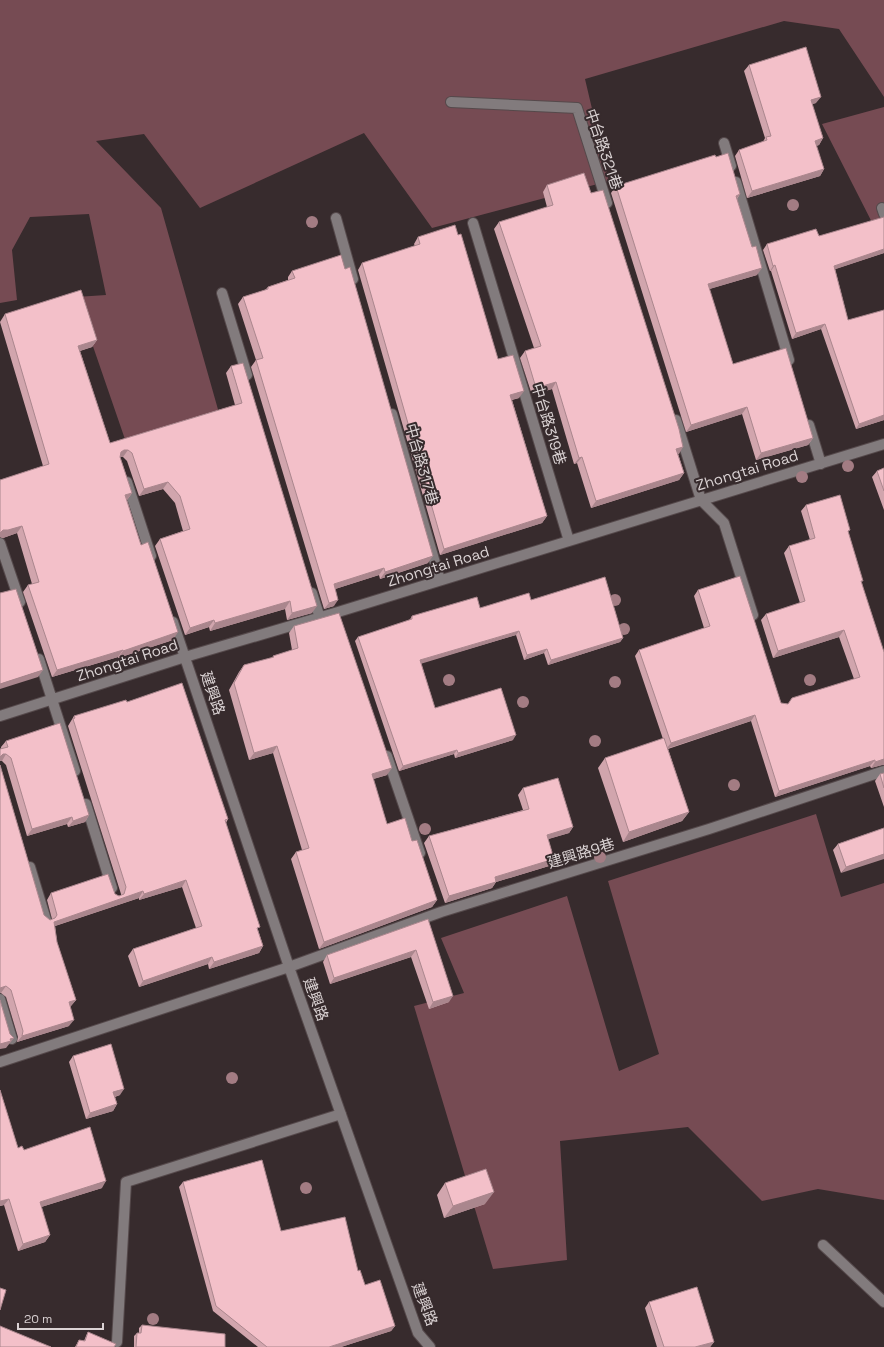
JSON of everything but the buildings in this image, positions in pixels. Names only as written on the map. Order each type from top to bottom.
[{"type":"street","name":"中台路321巷","points":[[451,102],[577,108],[610,213]]},
{"type":"street","points":[[724,143],[793,372]]},
{"type":"street","points":[[336,218],[355,286]]},
{"type":"street","name":"中台路319巷","points":[[473,223],[569,541]]},
{"type":"street","points":[[222,293],[249,383]]},
{"type":"street","name":"中台路317巷","points":[[390,407],[440,580]]},
{"type":"street","points":[[672,409],[701,500],[724,522],[757,629]]},
{"type":"street","points":[[807,418],[821,464]]},
{"type":"street","name":"Zhongtai Road","points":[[0,716],[185,657],[320,618],[339,616],[440,580],[884,444]]},
{"type":"street","points":[[123,471],[155,568]]},
{"type":"street","points":[[0,543],[23,611]]},
{"type":"street","points":[[308,580],[320,618]]},
{"type":"street","name":"建興路","points":[[170,612],[289,967],[418,1333],[430,1347]]},
{"type":"street","points":[[35,648],[115,896]]},
{"type":"street","points":[[384,747],[423,860]]},
{"type":"street","name":"建興路9巷","points":[[0,1062],[289,967],[439,908],[709,829],[884,771]]},
{"type":"street","points":[[26,854],[46,920]]},
{"type":"street","points":[[0,999],[12,1039]]},
{"type":"street","points":[[117,1342],[126,1182],[341,1114]]},
{"type":"street","points":[[823,1245],[884,1302]]},
{"type":"shaded area","points":[[0,0],[884,0],[884,97],[839,29],[784,21],[585,79],[609,181],[432,228],[364,133],[200,208],[144,134],[96,141],[161,208],[219,413],[128,448],[76,297],[106,295],[89,214],[30,217],[12,250],[17,300],[0,303]]},
{"type":"shaded area","points":[[884,107],[884,246],[822,124]]},
{"type":"shaded area","points":[[816,814],[841,897],[884,883],[884,1200],[818,1189],[762,1201],[688,1127],[560,1141],[567,1260],[493,1269],[414,1006],[464,993],[441,938],[567,896],[619,1071],[659,1054],[608,881]]}]
